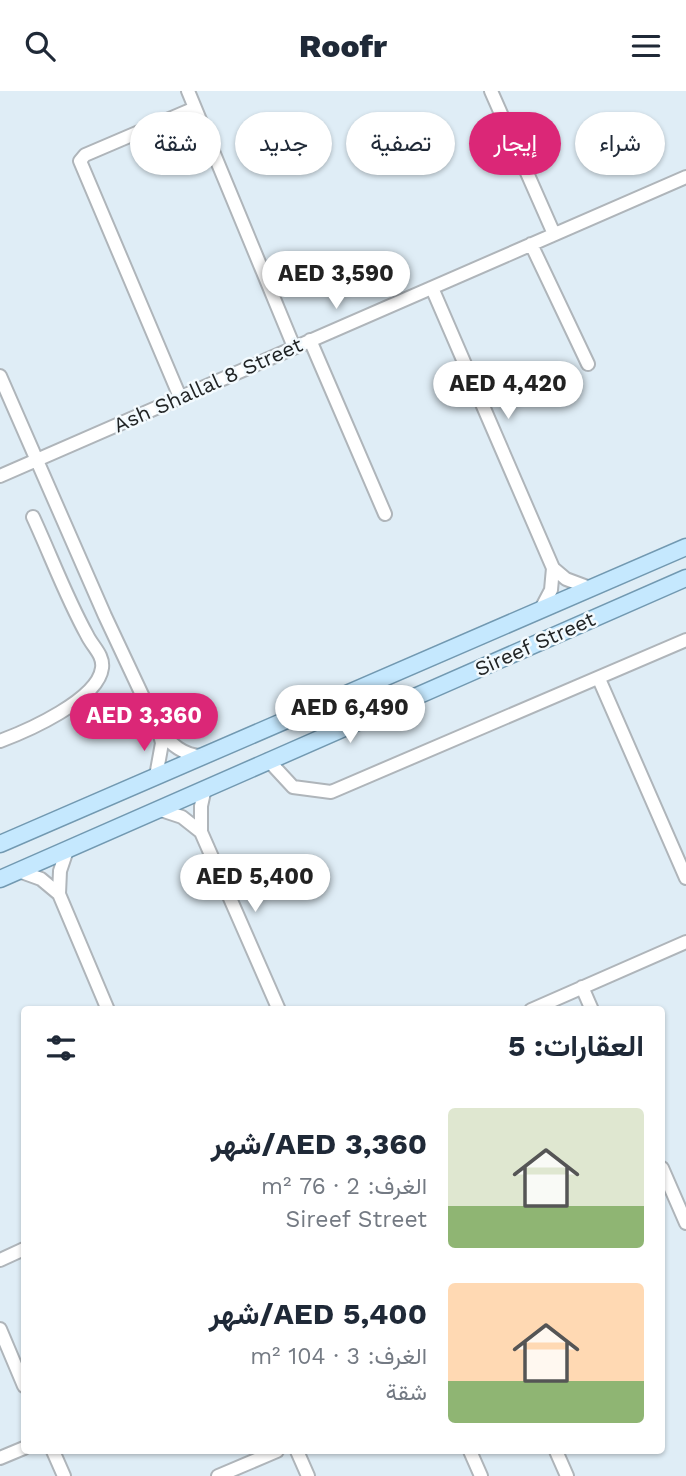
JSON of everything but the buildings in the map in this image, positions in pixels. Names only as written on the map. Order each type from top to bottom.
[{"type":"main road","name":"Sireef Street","points":[[0,844],[686,547]]},
{"type":"main road","name":"Sireef Street","points":[[0,879],[686,578]]},
{"type":"street","points":[[188,91],[294,347]]},
{"type":"street","points":[[491,91],[554,234]]},
{"type":"street","points":[[180,397],[80,161],[85,155],[195,108]]},
{"type":"street","name":"Ash Shallal 8 Street","points":[[0,476],[686,177]]},
{"type":"street","points":[[531,244],[588,364]]},
{"type":"street","points":[[432,288],[553,568],[566,579],[590,588]]},
{"type":"street","points":[[310,340],[385,514]]},
{"type":"street","points":[[0,376],[105,616],[159,731],[162,743],[156,776]]},
{"type":"street","points":[[0,741],[58,713],[80,698],[99,677],[103,666],[101,655],[83,627],[33,517]]},
{"type":"street","points":[[48,550],[70,537]]},
{"type":"street","points":[[541,609],[551,590],[553,568]]},
{"type":"street","points":[[83,627],[105,616]]},
{"type":"street","points":[[268,761],[293,787],[331,792],[686,640]]},
{"type":"street","points":[[599,679],[686,878]]},
{"type":"street","points":[[159,731],[182,751],[193,756],[202,756]]},
{"type":"street","points":[[205,789],[201,806],[201,832],[277,1006]]},
{"type":"street","points":[[158,809],[182,817],[201,832]]},
{"type":"street","points":[[67,850],[60,871],[59,894],[106,1006]]},
{"type":"street","points":[[19,871],[41,879],[59,894]]},
{"type":"street","points":[[540,1006],[686,942]]},
{"type":"street","points":[[582,987],[590,1006]]},
{"type":"street","points":[[665,1175],[686,1223]]},
{"type":"street","points":[[0,1260],[21,1250]]},
{"type":"street","points":[[0,1329],[21,1379]]},
{"type":"street","points":[[0,1458],[21,1449]]},
{"type":"street","points":[[54,1454],[64,1476]]},
{"type":"street","points":[[218,1476],[270,1454]]},
{"type":"street","points":[[298,1454],[308,1476]]},
{"type":"street","points":[[471,1454],[481,1476]]},
{"type":"street","points":[[557,1454],[567,1476]]},
{"type":"shaded area","points":[[0,91],[686,91],[686,1476],[0,1476]]}]
